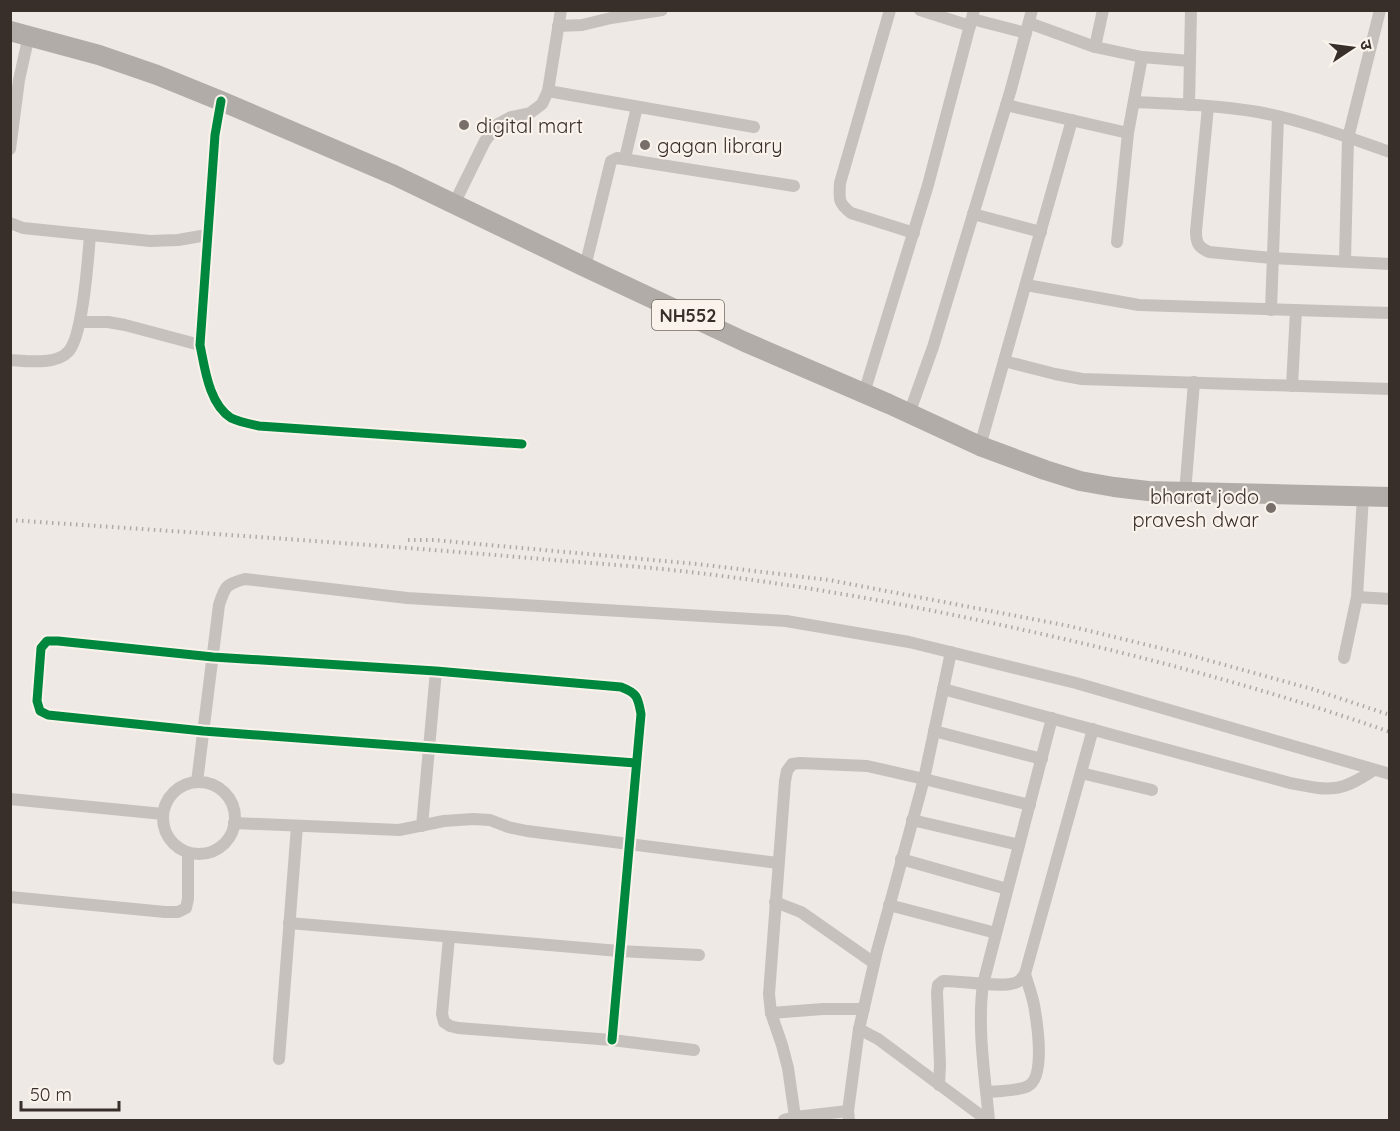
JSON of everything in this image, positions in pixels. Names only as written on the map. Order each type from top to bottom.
[{"type":"highway","name":"NH552","points":[[20,33],[99,55],[158,75],[221,101],[394,175],[745,342],[980,446],[1045,470],[1080,481],[1114,488],[1185,493],[1389,497]]},
{"type":"street","points":[[453,204],[485,141],[498,124],[511,117],[530,113],[542,104],[548,91],[561,10]]},
{"type":"street","points":[[558,26],[662,10]]},
{"type":"street","points":[[890,10],[840,183],[839,198],[843,206],[851,213],[914,233]]},
{"type":"street","points":[[920,10],[972,19],[1029,22],[1095,46],[1142,57],[1190,61]]},
{"type":"street","points":[[1095,46],[1103,10]]},
{"type":"street","points":[[1190,105],[1191,10]]},
{"type":"street","points":[[1345,261],[1348,138],[1380,10]]},
{"type":"street","points":[[864,393],[914,233],[972,19]]},
{"type":"street","points":[[909,414],[933,347],[1029,22]]},
{"type":"street","points":[[10,149],[19,80],[20,33]]},
{"type":"street","points":[[1117,242],[1128,133],[1142,57]]},
{"type":"street","points":[[548,91],[754,127]]},
{"type":"street","points":[[221,101],[215,135],[200,345],[208,379],[215,400],[222,411],[233,419],[259,426],[522,444]]},
{"type":"street","points":[[1134,102],[1208,106],[1260,113],[1389,152]]},
{"type":"street","points":[[1006,105],[1128,133]]},
{"type":"street","points":[[1208,106],[1196,231],[1196,240],[1200,248],[1209,252],[1272,258],[1389,264]]},
{"type":"street","points":[[625,158],[637,107]]},
{"type":"street","points":[[1270,310],[1278,117]]},
{"type":"street","points":[[980,446],[1072,120]]},
{"type":"street","points":[[585,267],[611,161],[617,158],[794,186]]},
{"type":"street","points":[[973,214],[1041,232]]},
{"type":"street","points":[[10,223],[23,228],[150,241],[178,240],[207,235]]},
{"type":"street","points":[[10,360],[38,362],[57,358],[68,352],[75,340],[80,322],[90,235]]},
{"type":"street","points":[[1026,285],[1139,305],[1389,313]]},
{"type":"street","points":[[1292,386],[1296,310]]},
{"type":"street","points":[[80,322],[108,322],[125,325],[200,345]]},
{"type":"street","points":[[1004,361],[1082,379],[1389,389]]},
{"type":"street","points":[[1185,493],[1194,382]]},
{"type":"street","points":[[1344,658],[1357,597],[1363,496]]},
{"type":"street","points":[[197,783],[219,605],[223,591],[231,583],[245,579],[407,598],[786,621],[909,642],[1076,683],[1389,774]]},
{"type":"street","points":[[1357,597],[1389,599]]},
{"type":"street","points":[[612,1040],[641,714],[638,700],[632,691],[621,687],[436,671],[213,657],[58,640],[47,641],[41,648],[37,701],[40,711],[48,715],[203,731],[636,763]]},
{"type":"street","points":[[951,652],[924,778],[889,905],[859,1029],[848,1116],[790,1119],[788,1068],[771,1013],[769,994],[785,781],[787,771],[792,764],[867,766],[924,778],[1030,805]]},
{"type":"street","points":[[422,826],[436,671]]},
{"type":"street","points":[[943,689],[1290,783],[1320,789],[1337,789],[1354,783],[1374,770]]},
{"type":"street","points":[[988,1120],[982,1033],[983,984],[1052,718]]},
{"type":"street","points":[[939,1085],[938,985],[943,981],[1009,984],[1018,982],[1025,974],[1093,729]]},
{"type":"street","points":[[934,730],[1042,759]]},
{"type":"street","points":[[1081,773],[1152,790]]},
{"type":"street","points":[[207,783],[217,787],[225,794],[231,803],[234,823],[231,835],[213,852],[188,853],[177,847],[169,838],[164,826],[163,814],[174,792],[185,785],[207,783]]},
{"type":"street","points":[[10,799],[163,814]]},
{"type":"street","points":[[234,823],[399,830],[444,821],[490,820],[526,831],[778,863]]},
{"type":"street","points":[[912,820],[1019,845]]},
{"type":"street","points":[[279,1059],[297,826]]},
{"type":"street","points":[[10,897],[178,912],[186,908],[188,899],[188,853]]},
{"type":"street","points":[[901,859],[1007,889]]},
{"type":"street","points":[[776,902],[801,912],[874,963]]},
{"type":"street","points":[[889,905],[996,933]]},
{"type":"street","points":[[289,923],[620,951],[699,955]]},
{"type":"street","points":[[449,937],[442,1014],[444,1022],[450,1026],[612,1040],[694,1050]]},
{"type":"street","points":[[987,1092],[1027,1087],[1034,1081],[1038,1071],[1038,1031],[1034,1003],[1025,974]]},
{"type":"street","points":[[771,1013],[864,1009]]},
{"type":"street","points":[[859,1029],[878,1039],[988,1120]]},
{"type":"railway","points":[[10,520],[614,565],[780,584],[943,613],[1116,651],[1254,688],[1390,732]]},
{"type":"railway","points":[[408,540],[434,540],[697,564],[829,580],[1069,626],[1189,655],[1312,689],[1390,715]]},
{"type":"cycle path","points":[[221,101],[215,135],[200,345],[209,385],[224,412],[231,418],[259,426],[522,444]]},
{"type":"cycle path","points":[[612,1040],[641,714],[638,700],[630,691],[621,687],[436,671],[213,657],[58,641],[47,641],[41,648],[37,701],[40,711],[48,715],[203,731],[636,763]]},
{"type":"place","name":"digital mart","points":[[464,125]]},
{"type":"place","name":"gagan library","points":[[645,145]]},
{"type":"place","name":"bharat jodo pravesh dwar","points":[[1271,508]]}]
